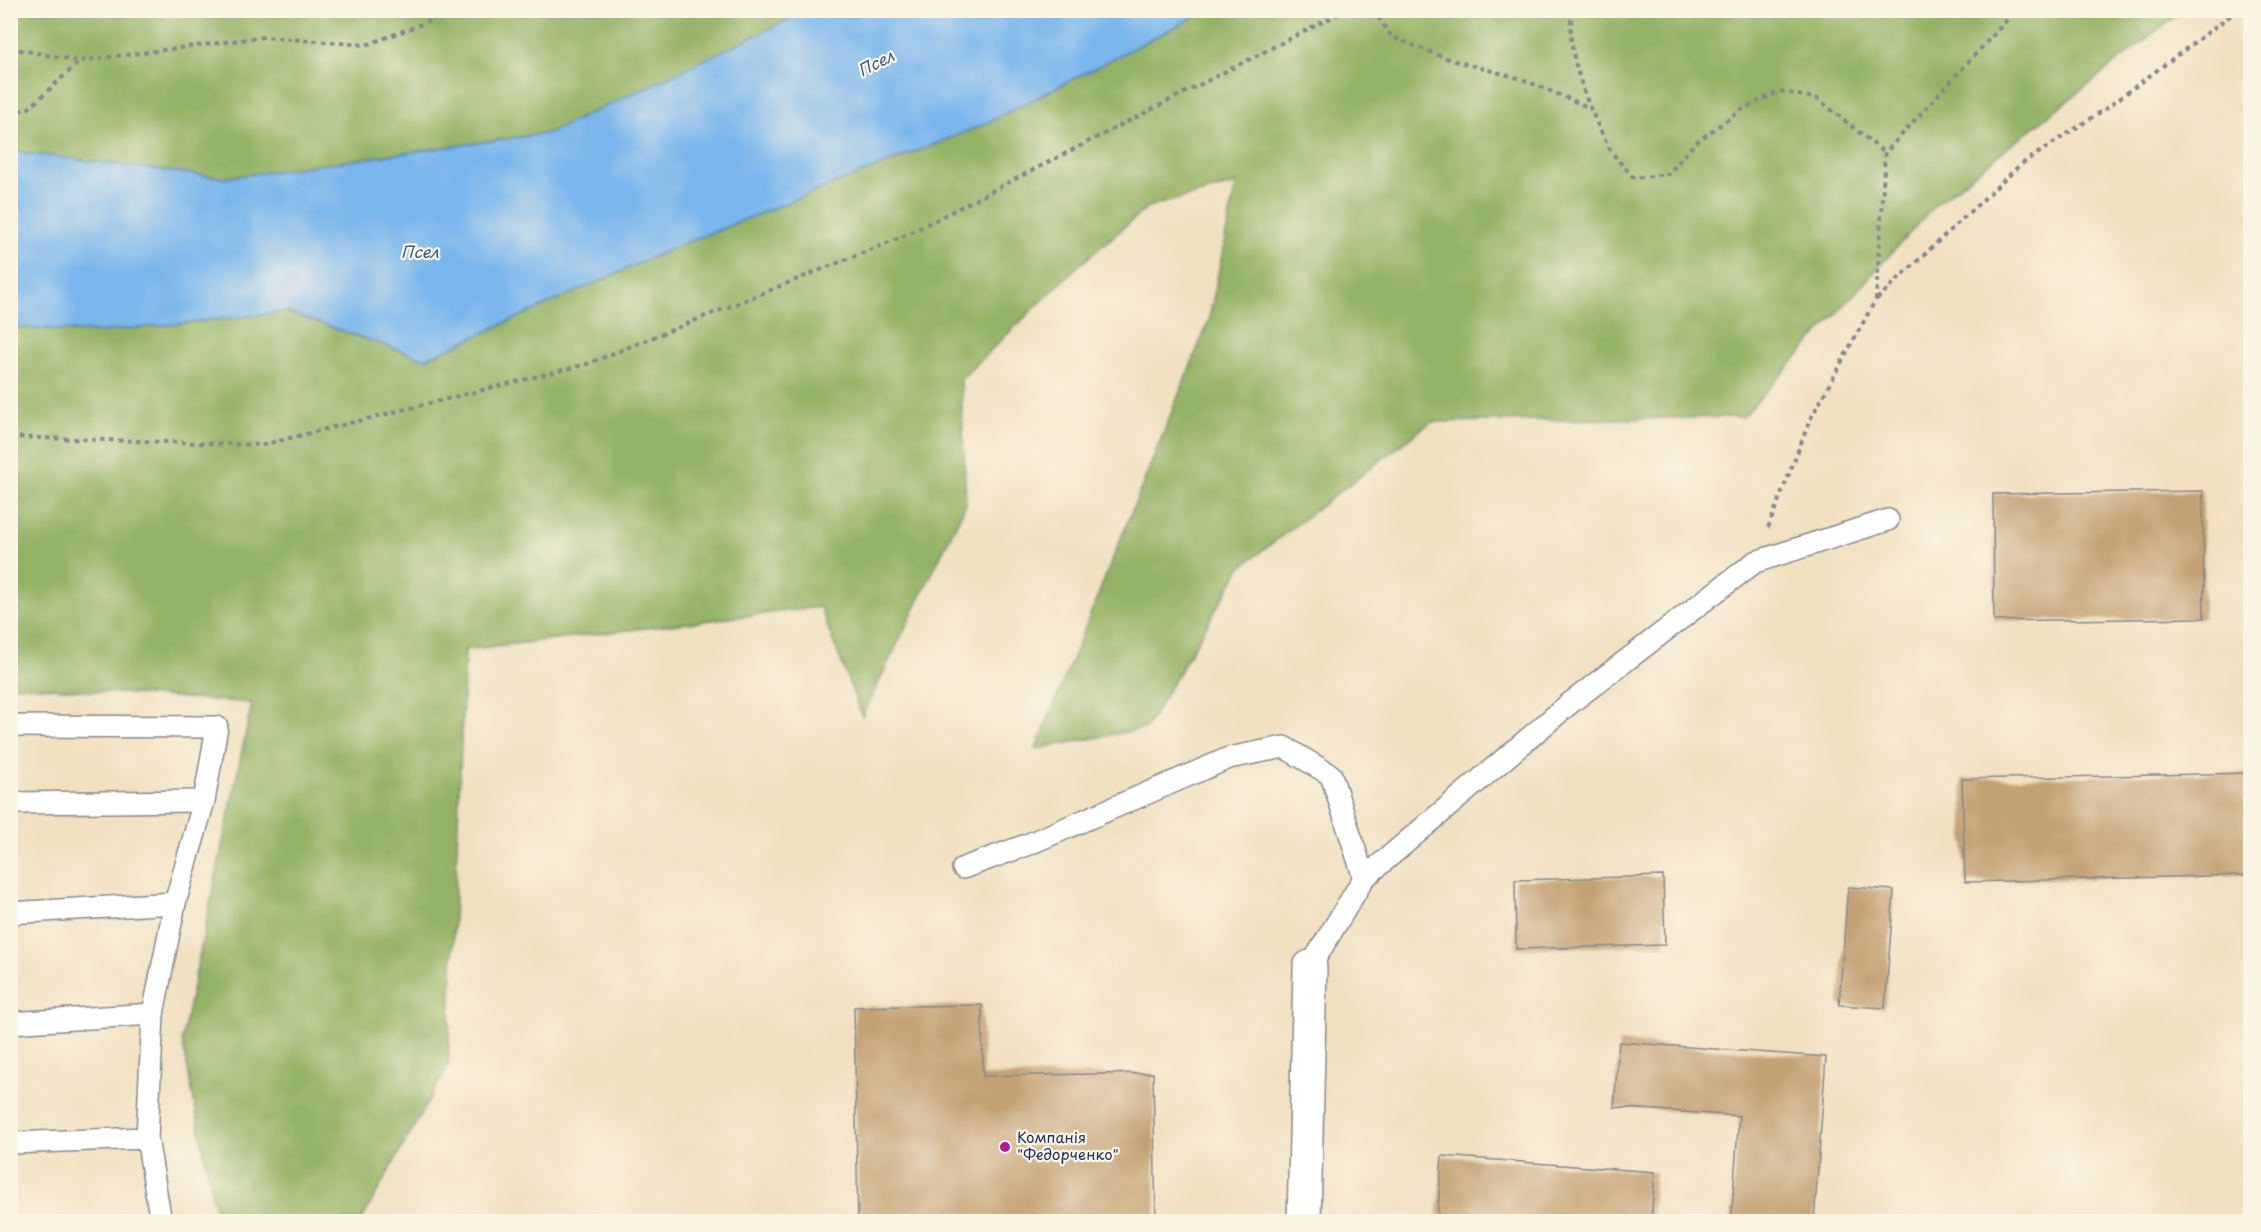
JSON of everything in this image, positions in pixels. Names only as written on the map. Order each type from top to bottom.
[{"type":"street","points":[[1304,1221],[1310,967]]},
{"type":"lane","points":[[1310,967],[1364,878],[1569,704],[1755,562],[1888,520]]},
{"type":"lane","points":[[10,726],[217,727],[204,801],[175,903],[153,1014],[147,1138],[160,1221]]},
{"type":"lane","points":[[963,868],[1029,844],[1229,758],[1284,747],[1331,775],[1364,878]]},
{"type":"lane","points":[[10,803],[204,801]]},
{"type":"lane","points":[[10,913],[175,903]]},
{"type":"lane","points":[[10,1023],[153,1014]]},
{"type":"lane","points":[[10,1143],[147,1138]]},
{"type":"path","points":[[10,48],[80,61],[264,37],[366,45],[459,10]]},
{"type":"path","points":[[10,437],[262,445],[587,364],[902,237],[1346,10]]},
{"type":"path","points":[[1373,10],[1392,38],[1451,60],[1522,80],[1589,108]]},
{"type":"path","points":[[1574,10],[1571,17],[1574,58],[1589,108],[1611,151],[1634,178],[1668,174],[1695,143],[1741,110],[1780,92],[1818,99],[1884,153]]},
{"type":"path","points":[[1876,299],[1884,153],[2016,10]]},
{"type":"path","points":[[1755,562],[1810,420],[1876,299],[2020,165],[2105,109],[2238,10]]},
{"type":"path","points":[[10,111],[27,110],[80,61]]},
{"type":"green space","points":[[11,11],[809,11],[549,133],[224,178],[11,151]]},
{"type":"green space","points":[[1206,11],[2182,11],[1936,204],[1743,417],[1431,422],[1241,567],[1146,728],[1036,749],[1209,320],[1236,184],[1148,207],[1075,269],[961,379],[966,504],[862,716],[820,607],[465,650],[448,1066],[361,1221],[217,1221],[182,1039],[252,703],[11,685],[10,327],[100,332],[287,312],[425,359],[678,246],[983,125]]},
{"type":"water","name":"Псел","points":[[809,10],[1206,11],[983,125],[678,246],[425,359],[287,312],[100,332],[11,327],[11,151],[224,178],[549,133]]},
{"type":"building","points":[[2203,491],[2204,618],[1994,621],[1993,494]]},
{"type":"building","points":[[2250,773],[2250,875],[1965,882],[1962,779]]},
{"type":"building","points":[[1663,876],[1665,945],[1516,949],[1515,880]]},
{"type":"building","points":[[1848,887],[1894,890],[1885,1008],[1839,1005]]},
{"type":"building","name":"Компанія \"Федорченко\"","points":[[982,1005],[983,1076],[1153,1073],[1156,1222],[1078,1222],[1078,1219],[858,1222],[854,1007]]},
{"type":"building","points":[[1619,1042],[1826,1057],[1814,1222],[1731,1222],[1739,1116],[1614,1107]]},
{"type":"building","points":[[1442,1156],[1655,1172],[1651,1222],[1437,1222]]},
{"type":"place","name":"Компанія \"Федорченко\"","points":[[1005,1147]]}]
